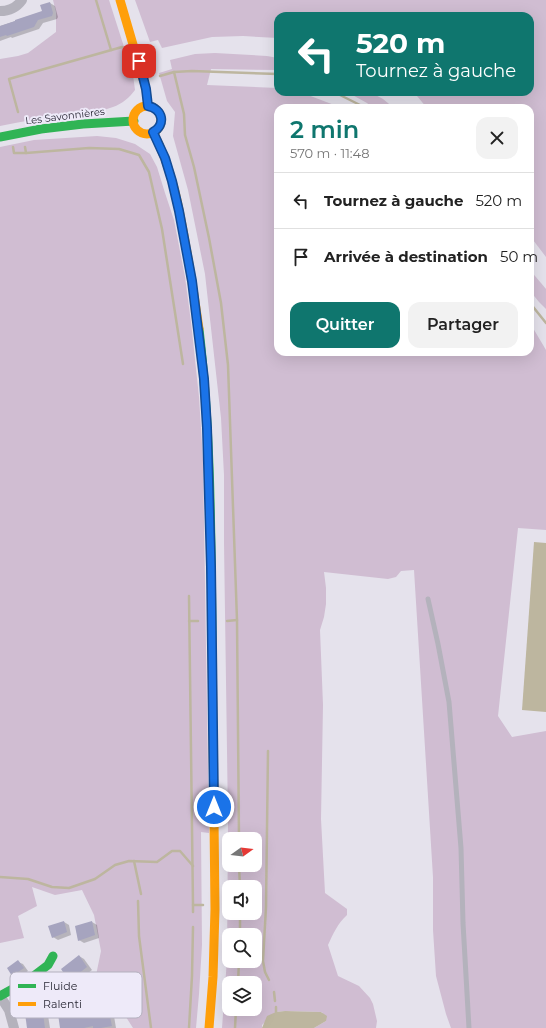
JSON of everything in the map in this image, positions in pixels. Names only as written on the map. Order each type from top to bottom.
[{"type":"main road","points":[[120,0],[139,61],[146,89],[148,106]]},
{"type":"main road","points":[[148,106],[156,109],[161,116],[158,129],[147,134],[136,128],[134,115],[140,108],[148,106]]},
{"type":"main road","name":"Les Savonnières","points":[[0,137],[41,129],[83,124],[134,121]]},
{"type":"main road","points":[[153,132],[165,158],[182,225],[192,281],[201,349],[206,413],[212,613],[215,912],[212,997],[209,1028]]},
{"type":"main road","points":[[39,972],[48,965],[53,956]]},
{"type":"main road","points":[[0,996],[10,990]]},
{"type":"street","points":[[0,11],[6,11],[18,6],[22,0]]},
{"type":"street","points":[[0,996],[10,1014]]},
{"type":"street","points":[[11,1018],[14,1028]]},
{"type":"lane","points":[[428,599],[449,702],[461,857],[469,1028]]},
{"type":"shaded area","points":[[53,0],[109,0],[133,75],[135,90],[123,102],[101,111],[38,119],[0,126],[0,59],[28,53],[56,32],[56,12]]},
{"type":"shaded area","points":[[135,0],[546,0],[546,257],[534,241],[534,104],[424,104],[417,96],[534,96],[534,12],[274,12],[274,38],[243,36],[212,37],[162,48],[158,40],[150,42]]},
{"type":"shaded area","points":[[215,53],[274,57],[274,70],[211,69],[207,85],[274,88],[274,96],[310,96],[332,104],[274,104],[274,356],[534,356],[534,330],[546,350],[546,530],[518,528],[498,716],[512,737],[546,731],[546,1028],[451,1028],[446,1014],[436,976],[433,930],[433,877],[414,570],[401,571],[396,577],[388,579],[324,572],[326,604],[320,630],[323,705],[321,819],[325,893],[347,909],[347,915],[338,925],[328,945],[338,976],[359,986],[370,998],[377,1021],[376,1028],[314,1028],[326,1021],[322,1012],[285,1011],[276,1012],[262,1025],[262,1028],[222,1028],[223,1016],[262,1016],[262,976],[226,976],[226,968],[262,968],[262,928],[227,928],[227,920],[262,920],[262,880],[228,880],[228,872],[262,872],[262,832],[228,832],[224,475],[221,418],[205,274],[188,190],[173,136],[175,112],[167,101],[159,73],[172,69],[170,60],[195,54]]},
{"type":"shaded area","points":[[354,96],[377,96],[389,104],[368,104]]},
{"type":"shaded area","points":[[97,136],[116,138],[135,144],[150,154],[157,167],[174,220],[185,277],[199,397],[203,460],[209,833],[201,832],[202,945],[196,1028],[133,1028],[127,1018],[142,1018],[142,972],[97,972],[101,951],[94,915],[82,890],[55,895],[32,887],[37,906],[18,916],[24,938],[0,943],[0,147],[34,140]]},
{"type":"shaded area","points":[[534,275],[546,289],[546,309],[534,296]]},
{"type":"shaded area","points":[[534,542],[546,543],[546,712],[522,710]]},
{"type":"shaded area","points":[[276,1012],[321,1012],[327,1016],[326,1021],[314,1028],[262,1028],[267,1016]]},
{"type":"building","points":[[50,2],[53,13],[52,16],[38,20],[34,27],[0,37],[0,26],[42,11],[40,5]]},
{"type":"building","points":[[64,921],[67,932],[52,938],[48,926]]},
{"type":"building","points":[[92,921],[95,935],[78,941],[75,926]]},
{"type":"building","points":[[79,955],[87,967],[81,972],[63,972],[61,969]]},
{"type":"building","points":[[18,960],[24,968],[18,972],[10,973],[7,968]]},
{"type":"building","points":[[26,1018],[44,1018],[45,1028],[27,1028]]},
{"type":"building","points":[[59,1018],[110,1018],[112,1026],[101,1028],[93,1028],[93,1026],[84,1028],[60,1028]]},
{"type":"waterway","points":[[96,0],[111,50]]},
{"type":"waterway","points":[[18,112],[9,79],[122,47]]},
{"type":"waterway","points":[[160,76],[174,72],[192,71],[274,74]]},
{"type":"waterway","points":[[174,72],[184,114],[185,135],[194,167],[221,303],[228,365],[237,620],[239,832]]},
{"type":"waterway","points":[[342,96],[358,104]]},
{"type":"waterway","points":[[13,147],[14,153],[26,153]]},
{"type":"waterway","points":[[25,147],[26,153],[89,148],[119,149],[139,155],[149,172],[162,229],[183,364]]},
{"type":"waterway","points":[[534,308],[546,323]]},
{"type":"waterway","points":[[189,596],[193,905],[203,905]]},
{"type":"waterway","points":[[227,621],[237,620]]},
{"type":"waterway","points":[[189,621],[198,621]]},
{"type":"waterway","points":[[268,751],[266,907],[263,961],[265,972],[269,980]]},
{"type":"waterway","points":[[0,877],[28,879],[52,887],[69,888],[95,879],[115,865],[129,861],[157,862],[172,851],[180,851],[193,866]]},
{"type":"waterway","points":[[134,861],[141,894]]},
{"type":"waterway","points":[[239,872],[240,880]]},
{"type":"waterway","points":[[138,901],[139,936],[151,1028]]},
{"type":"waterway","points":[[193,905],[193,912]]},
{"type":"waterway","points":[[240,920],[240,928]]},
{"type":"waterway","points":[[189,1028],[193,927]]},
{"type":"waterway","points":[[238,976],[239,968]]},
{"type":"waterway","points":[[274,992],[275,1001]]},
{"type":"waterway","points":[[276,1007],[276,1012]]},
{"type":"waterway","points":[[235,1028],[236,1016]]},
{"type":"traffic: fast","points":[[0,137],[41,129],[83,124],[134,121]]},
{"type":"traffic: fast","points":[[199,329],[208,445],[211,523],[212,639]]},
{"type":"traffic: fast","points":[[39,972],[48,965],[53,956]]},
{"type":"traffic: fast","points":[[0,996],[10,990]]},
{"type":"traffic: slow","points":[[120,0],[146,89],[148,106]]},
{"type":"traffic: slow","points":[[147,106],[157,110],[161,120],[157,130],[147,134],[137,130],[133,120],[137,110],[147,106]]},
{"type":"traffic: slow","points":[[153,132],[160,146],[170,174],[177,203],[190,267],[199,329]]},
{"type":"traffic: slow","points":[[209,1028],[213,977],[215,909],[212,639]]},
{"type":"route","points":[[139,61],[146,89],[148,106],[156,109],[161,116],[158,129],[153,132],[165,158],[176,197],[192,281],[202,354],[207,428],[211,567],[214,807]]}]
